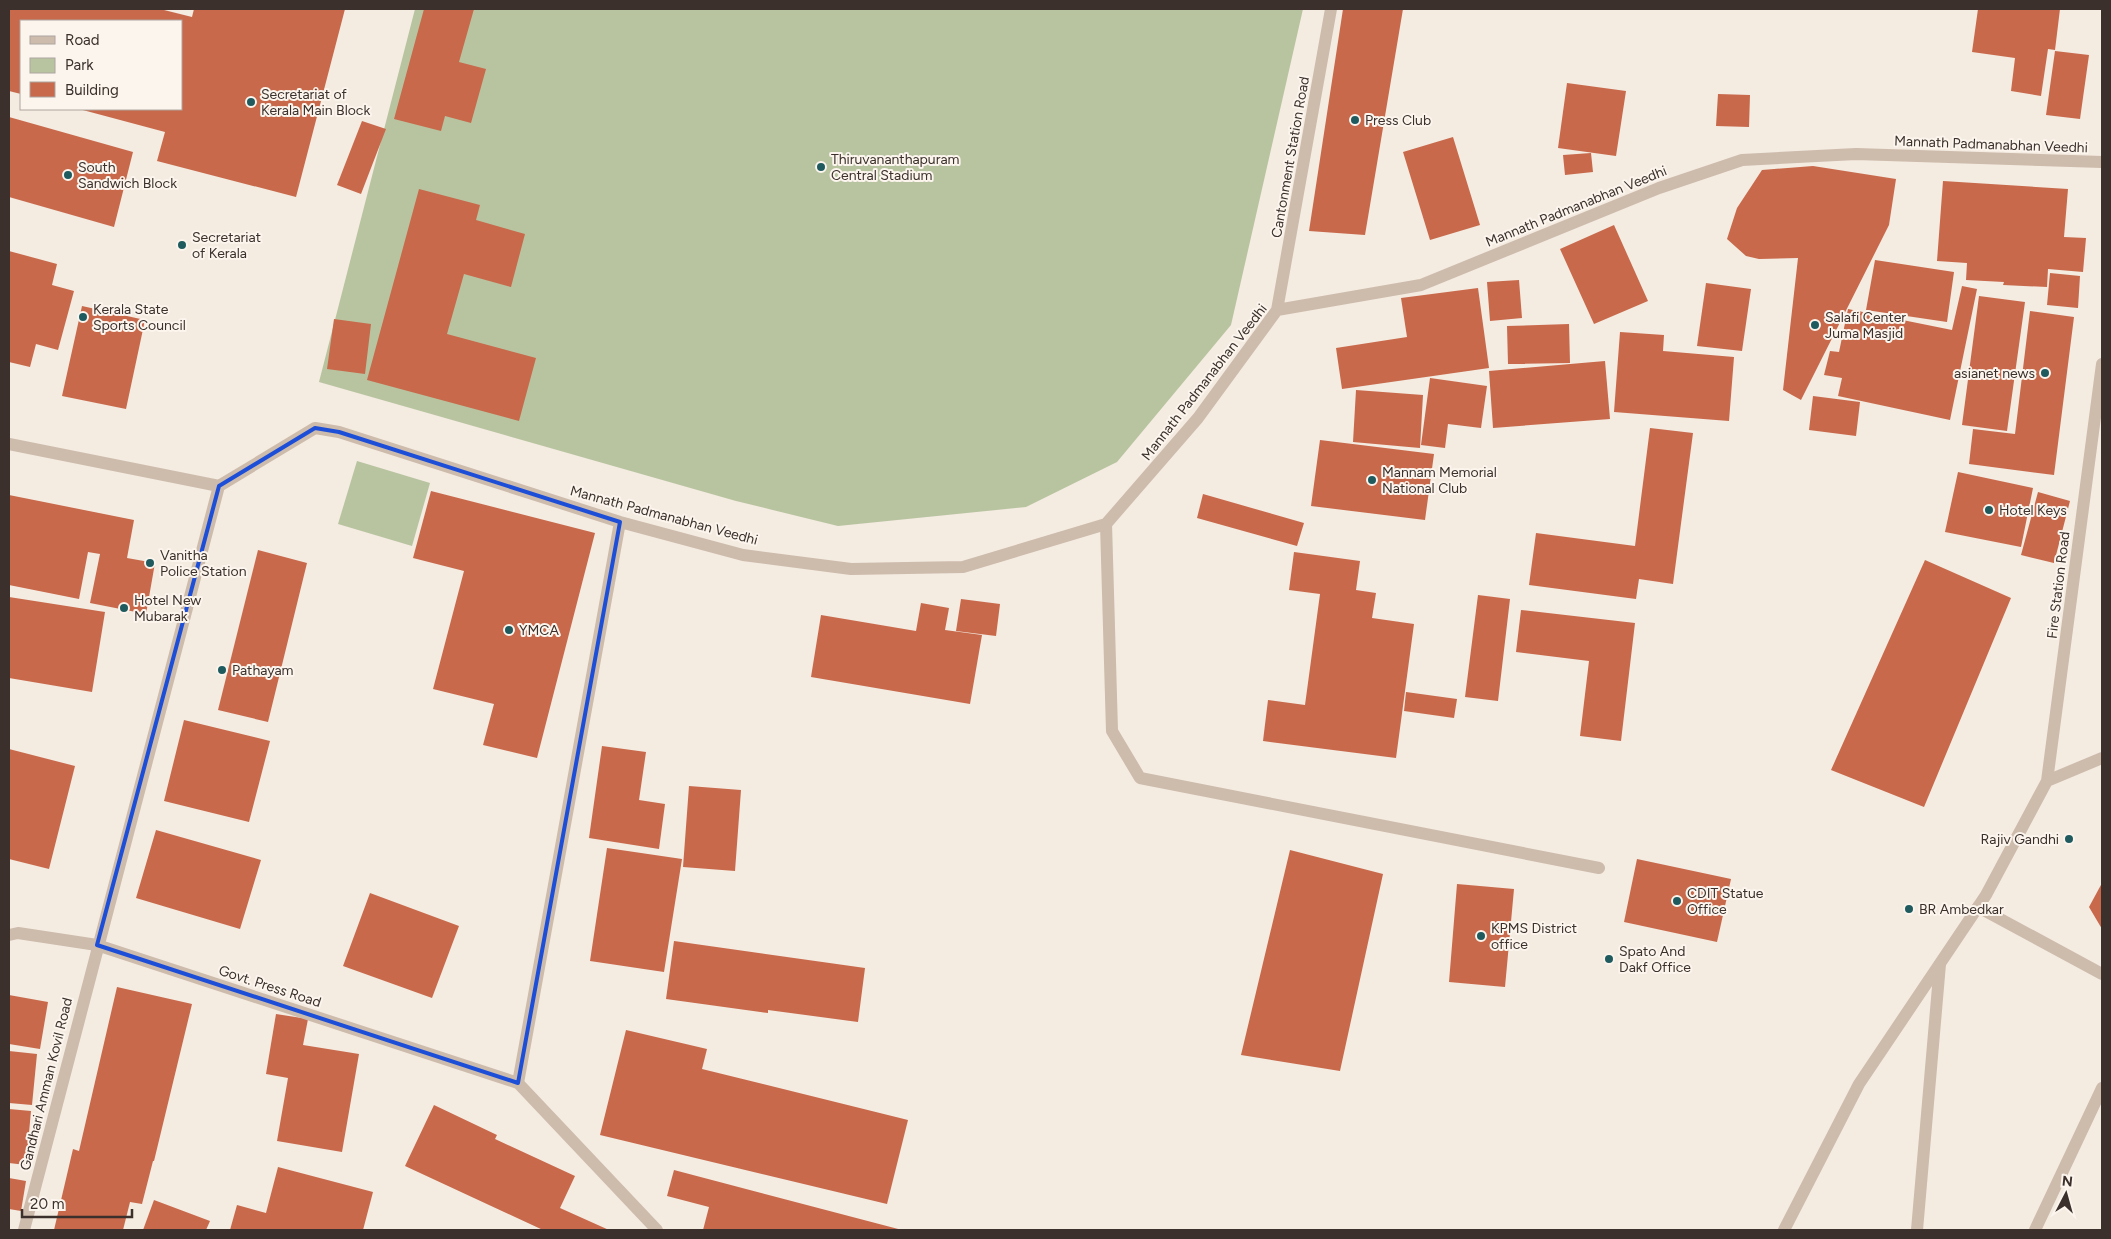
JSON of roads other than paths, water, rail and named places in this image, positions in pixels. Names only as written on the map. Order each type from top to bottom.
[{"type":"street","name":"Cantonment Station Road","points":[[1277,310],[1331,9]]},
{"type":"street","name":"Mannath Padmanabhan Veedhi","points":[[219,486],[315,428],[339,432],[620,522],[743,555],[851,568],[963,567],[1106,524],[1198,418],[1277,310],[1421,285],[1658,188],[1742,160],[1856,154],[2102,162]]},
{"type":"street","name":"Fire Station Road","points":[[2047,781],[2102,364]]},
{"type":"street","points":[[9,444],[219,486]]},
{"type":"street","name":"Gandhari Amman Kovil Road","points":[[24,1230],[97,945],[219,486]]},
{"type":"street","points":[[620,522],[518,1082],[657,1230]]},
{"type":"street","points":[[1106,524],[1112,731],[1140,778],[1599,868]]},
{"type":"street","points":[[1784,1230],[1859,1084],[1978,907],[2047,781],[2102,758]]},
{"type":"street","points":[[1978,907],[2102,974]]},
{"type":"street","name":"Govt. Press Road","points":[[9,935],[18,933],[97,945],[518,1082]]},
{"type":"street","points":[[1918,1230],[1940,964]]},
{"type":"street","points":[[2035,1230],[2102,1088]]},
{"type":"place","name":"Secretariat of Kerala Main Block","points":[[251,102]]},
{"type":"place","name":"Press Club","points":[[1355,120]]},
{"type":"place","name":"Thiruvananthapuram Central Stadium","points":[[821,167]]},
{"type":"place","name":"South Sandwich Block","points":[[68,175]]},
{"type":"place","name":"Secretariat of Kerala","points":[[182,245]]},
{"type":"place","name":"Kerala State Sports Council","points":[[83,317]]},
{"type":"place","name":"Salafi Center Juma Masjid","points":[[1815,325]]},
{"type":"place","name":"asianet news","points":[[2045,373]]},
{"type":"place","name":"Mannam Memorial National Club","points":[[1372,480]]},
{"type":"place","name":"Hotel Keys","points":[[1989,510]]},
{"type":"place","name":"Vanitha Police Station","points":[[150,563]]},
{"type":"place","name":"Hotel New Mubarak","points":[[124,608]]},
{"type":"place","name":"YMCA","points":[[509,630]]},
{"type":"place","name":"Pathayam","points":[[222,670]]},
{"type":"place","name":"Rajiv Gandhi","points":[[2069,839]]},
{"type":"place","name":"CDIT Statue Office","points":[[1677,901]]},
{"type":"place","name":"BR Ambedkar","points":[[1909,909]]},
{"type":"place","name":"KPMS District office","points":[[1481,936]]},
{"type":"place","name":"Spato And Dakf Office","points":[[1609,959]]}]
